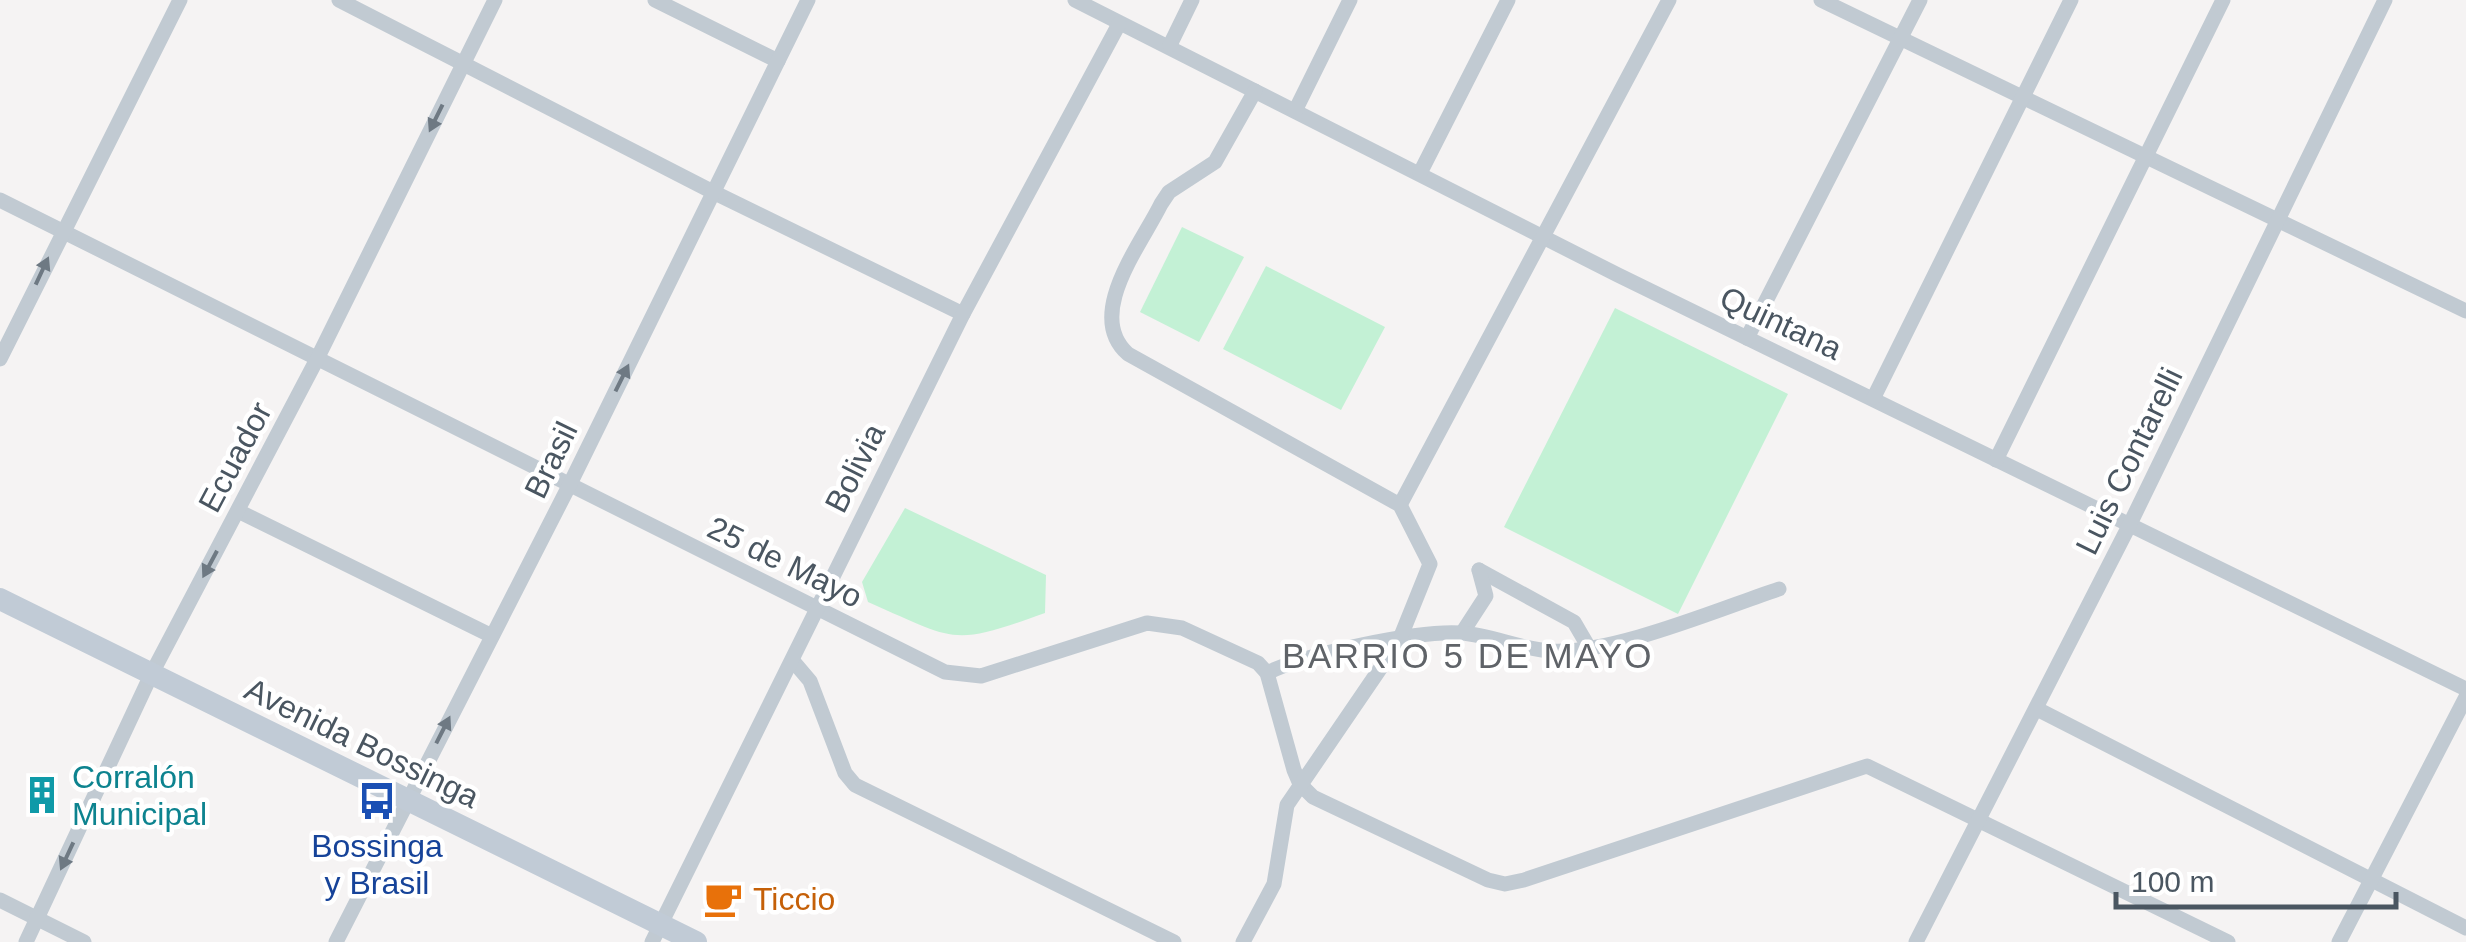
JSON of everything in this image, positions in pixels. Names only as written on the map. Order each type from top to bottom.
[{"type":"main road","name":"Avenida Bossinga","points":[[0,600],[406,802],[657,933],[696,942]]},
{"type":"street","points":[[0,359],[180,0]]},
{"type":"street","points":[[339,0],[713,192],[963,314]]},
{"type":"street","name":"Ecuador","points":[[26,942],[151,676],[316,361],[495,0]]},
{"type":"street","points":[[655,0],[778,61]]},
{"type":"street","name":"Brasil","points":[[336,942],[569,486],[808,0]]},
{"type":"street","name":"Quintana","points":[[1076,0],[1545,238],[1874,397],[2466,693]]},
{"type":"street","points":[[1170,45],[1192,0]]},
{"type":"street","points":[[1295,110],[1350,0]]},
{"type":"street","points":[[1420,173],[1508,0]]},
{"type":"street","points":[[1400,506],[1669,0]]},
{"type":"street","points":[[1820,0],[2144,160],[2466,311]]},
{"type":"street","points":[[1747,338],[1920,0]]},
{"type":"street","points":[[1874,397],[2072,0]]},
{"type":"street","points":[[1996,460],[2223,0]]},
{"type":"street","name":"Luis Contarelli","points":[[1916,942],[2037,709],[2385,0]]},
{"type":"street","name":"Bolivia","points":[[657,933],[963,314],[1119,24]]},
{"type":"street","points":[[1244,942],[1274,884],[1287,805],[1400,640],[1430,564],[1400,506],[1128,354],[1111,331],[1111,304],[1161,204],[1169,192],[1215,162],[1255,91]]},
{"type":"street","name":"25 de Mayo","points":[[0,200],[945,672],[981,676],[1147,623],[1166,622],[1258,663],[1267,673]]},
{"type":"street","points":[[238,511],[492,636]]},
{"type":"street","points":[[1462,632],[1486,596],[1479,570],[1574,622],[1588,646]]},
{"type":"street","points":[[1779,589],[1588,646],[1552,651],[1462,632],[1326,652],[1267,673],[1300,784],[1313,797],[1488,880],[1505,884],[1524,880],[1856,767],[1880,770],[2228,942]]},
{"type":"street","points":[[793,660],[810,681],[845,773],[855,785],[1174,942]]},
{"type":"street","points":[[2339,942],[2466,693]]},
{"type":"street","points":[[2037,709],[2466,928]]},
{"type":"street","points":[[0,900],[84,942]]},
{"type":"green space","points":[[1182,227],[1244,257],[1199,342],[1140,312]]},
{"type":"green space","points":[[1266,266],[1385,327],[1341,410],[1223,349]]},
{"type":"green space","points":[[1615,308],[1788,394],[1678,614],[1504,527]]},
{"type":"green space","points":[[905,508],[1046,575],[1045,613],[990,631],[955,635],[938,632],[868,602],[862,582]]},
{"type":"place","name":"Corralón Municipal","points":[[42,795]]},
{"type":"place","name":"Bossinga y Brasil","points":[[377,801]]},
{"type":"place","name":"Ticcio","points":[[723,899]]},
{"type":"district","name":"BARRIO 5 DE MAYO","points":[[1468,656]]}]
